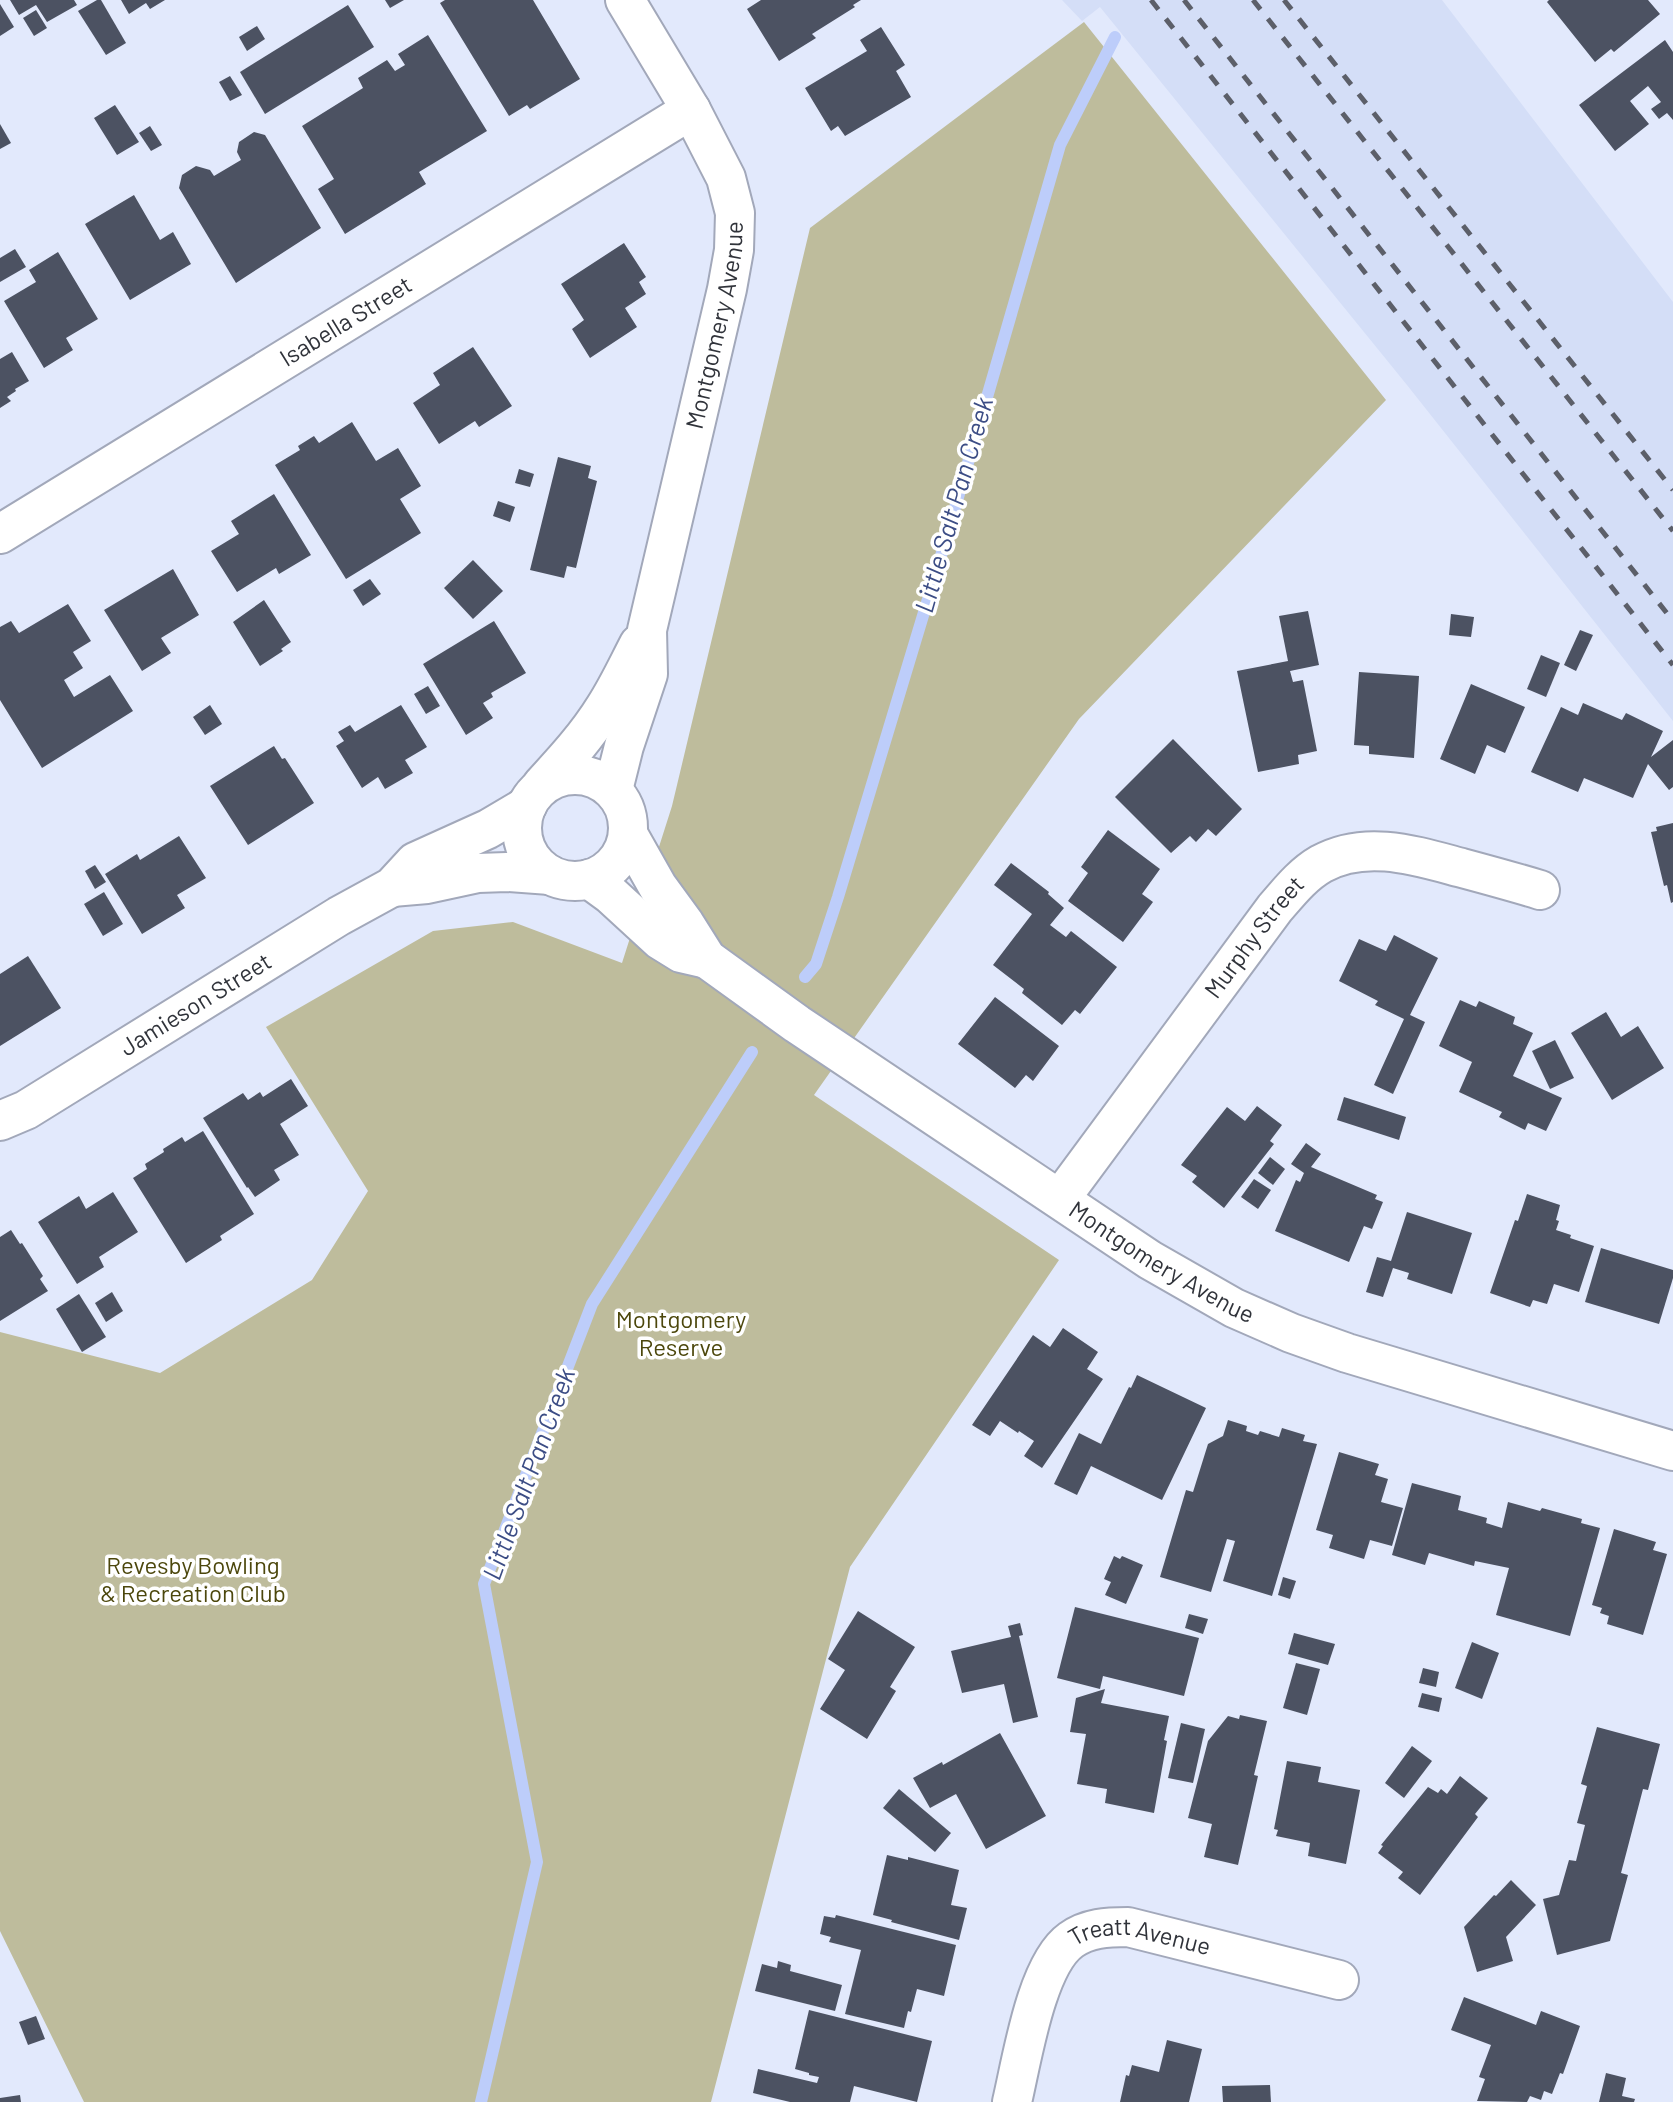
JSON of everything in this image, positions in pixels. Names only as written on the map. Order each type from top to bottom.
[{"type":"street","name":"Montgomery Avenue","points":[[613,790],[624,746],[648,674],[647,630],[727,289],[734,250],[735,213],[726,178],[691,110],[625,0]]},
{"type":"street","name":"Isabella Street","points":[[0,534],[691,110]]},
{"type":"street","name":"Montgomery Avenue","points":[[534,796],[594,724],[647,630]]},
{"type":"street","points":[[567,775],[593,778],[613,790],[625,811],[628,834],[625,846],[612,866],[589,879],[562,879],[539,867],[525,845],[522,832],[523,819],[534,796],[567,775]]},
{"type":"street","name":"Jamieson Street","points":[[0,1122],[26,1110],[338,916],[392,887],[415,862],[488,829],[534,796]]},
{"type":"street","name":"Montgomery Avenue","points":[[628,834],[658,887],[721,970]]},
{"type":"street","name":"Murphy Street","points":[[1060,1199],[1275,908],[1296,883],[1322,863],[1351,853],[1381,850],[1413,854],[1540,890]]},
{"type":"street","name":"Jamieson Street","points":[[392,887],[428,884],[478,873],[550,874]]},
{"type":"street","name":"Montgomery Avenue","points":[[589,879],[611,895],[660,940],[681,953],[721,970],[1150,1261],[1234,1308],[1291,1333],[1347,1353],[1673,1451]]},
{"type":"street","name":"Treatt Avenue","points":[[1012,2102],[1035,2005],[1045,1975],[1055,1956],[1070,1941],[1088,1931],[1128,1927],[1339,1980]]},
{"type":"shaded area","points":[[1062,0],[1442,0],[1673,302],[1673,721],[1407,385],[1100,7],[1082,21]]},
{"type":"green space","name":"Montgomery Reserve","points":[[1084,22],[1386,400],[1079,719],[814,1095],[1059,1260],[850,1567],[711,2102],[84,2102],[0,1931],[0,1332],[160,1373],[312,1280],[368,1191],[266,1027],[433,931],[513,922],[622,963],[672,806],[810,228]]},
{"type":"building","points":[[10,0],[74,0],[77,5],[47,22],[36,5],[19,15]]},
{"type":"building","points":[[101,0],[126,43],[106,55],[78,11]]},
{"type":"building","points":[[121,0],[165,0],[150,9],[146,3],[129,14]]},
{"type":"building","points":[[385,0],[404,0],[390,8]]},
{"type":"building","points":[[445,0],[533,0],[580,79],[530,109],[527,105],[509,116],[440,3]]},
{"type":"building","points":[[761,0],[861,0],[853,5],[855,7],[812,34],[816,38],[779,61],[747,9]]},
{"type":"building","points":[[1648,0],[1660,14],[1614,52],[1611,49],[1595,62],[1547,2]]},
{"type":"building","points":[[0,4],[14,27],[0,36]]},
{"type":"building","points":[[348,5],[374,47],[265,114],[240,72]]},
{"type":"building","points":[[36,10],[47,28],[34,36],[23,18]]},
{"type":"building","points":[[257,26],[265,39],[247,51],[239,37]]},
{"type":"building","points":[[881,27],[905,65],[896,71],[911,97],[845,136],[838,126],[831,131],[805,88],[867,51],[860,40]]},
{"type":"building","points":[[428,35],[487,131],[419,172],[426,184],[345,234],[318,189],[334,179],[302,126],[363,88],[358,78],[387,60],[395,71],[405,65],[398,54]]},
{"type":"building","points":[[1665,40],[1673,52],[1673,120],[1667,113],[1659,119],[1651,109],[1661,102],[1648,86],[1630,101],[1649,124],[1615,151],[1579,105]]},
{"type":"building","points":[[230,76],[242,95],[230,101],[219,82]]},
{"type":"building","points":[[115,105],[139,142],[117,155],[94,118]]},
{"type":"building","points":[[0,124],[11,143],[0,149]]},
{"type":"building","points":[[150,126],[162,145],[151,151],[139,133]]},
{"type":"building","points":[[254,132],[265,135],[321,228],[236,283],[179,188],[182,175],[196,166],[210,170],[214,176],[241,160],[237,152],[239,142]]},
{"type":"building","points":[[134,195],[160,240],[173,232],[191,264],[130,300],[85,224]]},
{"type":"building","points":[[624,243],[646,277],[639,282],[646,294],[625,308],[637,327],[590,358],[572,329],[584,320],[561,284]]},
{"type":"building","points":[[15,249],[26,267],[0,282],[0,258]]},
{"type":"building","points":[[58,252],[98,319],[66,338],[73,350],[44,368],[4,301],[36,282],[29,270]]},
{"type":"building","points":[[473,347],[512,406],[479,427],[475,421],[439,444],[413,403],[440,385],[433,373]]},
{"type":"building","points":[[12,352],[29,381],[15,389],[16,391],[7,397],[11,401],[0,408],[0,359]]},
{"type":"building","points":[[352,422],[376,461],[398,448],[421,486],[400,499],[421,533],[346,579],[275,465],[300,450],[298,446],[314,436],[319,443]]},
{"type":"building","points":[[558,457],[591,466],[588,478],[597,481],[576,568],[567,566],[564,578],[530,570]]},
{"type":"building","points":[[519,469],[534,474],[530,487],[515,483]]},
{"type":"building","points":[[274,494],[311,555],[279,574],[276,568],[237,592],[211,551],[239,534],[231,521]]},
{"type":"building","points":[[498,501],[515,507],[510,522],[493,516]]},
{"type":"building","points":[[473,560],[503,591],[473,619],[444,588]]},
{"type":"building","points":[[173,569],[199,615],[161,638],[171,653],[142,671],[104,610]]},
{"type":"building","points":[[370,579],[381,594],[363,606],[353,590]]},
{"type":"building","points":[[264,600],[291,642],[281,649],[283,651],[260,666],[233,622]]},
{"type":"building","points":[[68,604],[91,641],[73,652],[83,668],[64,680],[74,697],[110,675],[133,711],[42,768],[0,700],[0,627],[11,621],[19,633]]},
{"type":"building","points":[[1308,611],[1319,665],[1290,671],[1293,682],[1303,680],[1317,751],[1298,755],[1299,764],[1258,772],[1237,671],[1288,661],[1279,616]]},
{"type":"building","points":[[1451,614],[1474,617],[1471,637],[1449,635]]},
{"type":"building","points":[[494,621],[526,673],[491,693],[493,697],[483,703],[493,718],[466,735],[423,664]]},
{"type":"building","points":[[1580,630],[1593,635],[1576,671],[1564,665]]},
{"type":"building","points":[[1541,655],[1560,663],[1546,697],[1527,689]]},
{"type":"building","points":[[1359,672],[1419,676],[1414,758],[1369,754],[1369,746],[1354,745]]},
{"type":"building","points":[[1471,684],[1525,707],[1505,753],[1487,745],[1475,774],[1440,759]]},
{"type":"building","points":[[428,686],[440,706],[426,714],[414,694]]},
{"type":"building","points":[[1583,703],[1622,720],[1626,713],[1663,731],[1651,757],[1673,740],[1673,787],[1669,790],[1648,764],[1633,798],[1584,778],[1578,792],[1531,772],[1561,707],[1578,715]]},
{"type":"building","points":[[210,705],[222,724],[205,735],[193,717]]},
{"type":"building","points":[[401,705],[427,747],[405,760],[413,773],[385,789],[378,777],[362,788],[336,746],[344,741],[338,732],[350,725],[355,732]]},
{"type":"building","points":[[1173,739],[1242,809],[1216,836],[1208,829],[1196,842],[1190,836],[1171,853],[1115,797]]},
{"type":"building","points":[[274,746],[282,759],[285,758],[314,803],[248,845],[210,786]]},
{"type":"building","points":[[1673,823],[1671,903],[1667,885],[1664,886],[1651,832],[1657,831],[1656,827]]},
{"type":"building","points":[[1108,830],[1160,869],[1142,894],[1153,902],[1123,942],[1068,901],[1088,873],[1081,867]]},
{"type":"building","points":[[179,836],[206,878],[177,895],[185,908],[142,934],[105,874],[137,854],[140,860]]},
{"type":"building","points":[[1011,863],[1049,892],[1064,908],[1050,925],[1066,937],[1071,931],[1117,967],[1080,1014],[1075,1010],[1062,1025],[1022,993],[1024,989],[993,965],[1032,914],[994,885]]},
{"type":"building","points":[[95,865],[106,882],[95,889],[85,871]]},
{"type":"building","points":[[104,892],[123,924],[103,936],[84,904]]},
{"type":"building","points":[[1394,935],[1438,958],[1410,1015],[1425,1022],[1393,1094],[1374,1085],[1404,1019],[1375,1005],[1378,1001],[1339,981],[1359,939],[1386,951]]},
{"type":"building","points":[[28,956],[61,1008],[0,1046],[0,974]]},
{"type":"building","points":[[995,997],[1059,1046],[1033,1081],[1026,1075],[1015,1088],[958,1044]]},
{"type":"building","points":[[1460,1000],[1476,1007],[1479,1001],[1515,1017],[1513,1024],[1533,1033],[1513,1076],[1562,1098],[1546,1131],[1528,1123],[1525,1130],[1499,1117],[1502,1112],[1459,1092],[1472,1062],[1439,1046]]},
{"type":"building","points":[[1606,1012],[1621,1037],[1638,1026],[1664,1068],[1612,1100],[1571,1033]]},
{"type":"building","points":[[1555,1040],[1574,1078],[1550,1089],[1532,1051]]},
{"type":"building","points":[[291,1079],[308,1106],[280,1124],[299,1155],[274,1170],[280,1180],[255,1197],[203,1118],[243,1093],[248,1100],[260,1092],[263,1097]]},
{"type":"building","points":[[1344,1097],[1406,1117],[1399,1140],[1337,1120]]},
{"type":"building","points":[[1257,1106],[1282,1125],[1270,1141],[1274,1144],[1224,1208],[1192,1182],[1197,1176],[1181,1165],[1227,1107],[1245,1121]]},
{"type":"building","points":[[203,1131],[254,1214],[220,1236],[222,1240],[186,1263],[133,1178],[147,1169],[145,1164],[164,1152],[163,1149],[182,1137],[185,1142]]},
{"type":"building","points":[[1306,1143],[1321,1154],[1311,1167],[1377,1195],[1375,1199],[1383,1202],[1372,1229],[1364,1226],[1349,1262],[1275,1231],[1296,1180],[1300,1182],[1304,1173],[1291,1164]]},
{"type":"building","points":[[1270,1157],[1285,1169],[1273,1185],[1258,1173]]},
{"type":"building","points":[[1254,1179],[1271,1190],[1258,1209],[1241,1197]]},
{"type":"building","points":[[113,1192],[138,1232],[99,1257],[104,1267],[77,1284],[38,1222],[79,1196],[86,1209]]},
{"type":"building","points":[[1527,1194],[1560,1205],[1556,1230],[1594,1246],[1579,1292],[1554,1284],[1547,1304],[1533,1300],[1530,1307],[1490,1293],[1515,1220],[1518,1221]]},
{"type":"building","points":[[1407,1212],[1472,1233],[1452,1294],[1407,1279],[1409,1273],[1393,1268],[1383,1297],[1366,1292],[1377,1257],[1391,1261]]},
{"type":"building","points":[[11,1230],[43,1276],[40,1279],[48,1291],[0,1321],[0,1237]]},
{"type":"building","points":[[1601,1248],[1673,1270],[1659,1324],[1585,1302]]},
{"type":"building","points":[[112,1292],[123,1311],[106,1322],[95,1303]]},
{"type":"building","points":[[79,1294],[106,1337],[82,1352],[56,1309]]},
{"type":"building","points":[[1063,1328],[1098,1352],[1087,1369],[1103,1379],[1042,1468],[1024,1456],[1034,1441],[1019,1431],[1018,1433],[1000,1421],[990,1436],[972,1425],[1033,1335],[1050,1347]]},
{"type":"building","points":[[1137,1375],[1206,1408],[1162,1500],[1091,1466],[1077,1495],[1054,1484],[1079,1433],[1101,1444]]},
{"type":"building","points":[[1228,1420],[1247,1426],[1246,1431],[1258,1435],[1260,1431],[1279,1437],[1282,1428],[1305,1435],[1303,1441],[1317,1444],[1272,1596],[1223,1581],[1235,1541],[1227,1539],[1211,1592],[1160,1577],[1186,1490],[1193,1492],[1208,1444],[1223,1436]]},
{"type":"building","points":[[1339,1452],[1379,1464],[1375,1475],[1388,1479],[1381,1502],[1403,1508],[1392,1546],[1370,1540],[1364,1559],[1329,1548],[1333,1535],[1316,1530]]},
{"type":"building","points":[[1412,1483],[1461,1496],[1458,1510],[1487,1518],[1486,1523],[1502,1528],[1508,1502],[1582,1519],[1581,1523],[1600,1528],[1570,1636],[1496,1615],[1509,1568],[1475,1561],[1474,1566],[1429,1553],[1425,1565],[1392,1555]]},
{"type":"building","points":[[1614,1529],[1656,1542],[1653,1550],[1667,1554],[1643,1635],[1607,1624],[1609,1616],[1600,1613],[1602,1608],[1592,1605]]},
{"type":"building","points":[[1114,1556],[1120,1559],[1122,1556],[1143,1565],[1126,1604],[1105,1595],[1111,1582],[1104,1579]]},
{"type":"building","points":[[1283,1577],[1296,1581],[1290,1599],[1278,1595]]},
{"type":"building","points":[[1075,1607],[1199,1638],[1184,1696],[1103,1676],[1100,1689],[1057,1678]]},
{"type":"building","points":[[858,1611],[915,1647],[890,1687],[896,1691],[867,1739],[820,1709],[845,1670],[828,1659]]},
{"type":"building","points":[[1189,1614],[1208,1619],[1203,1634],[1185,1628]]},
{"type":"building","points":[[1020,1623],[1023,1635],[1019,1636],[1038,1717],[1013,1723],[1004,1684],[962,1693],[951,1651],[1011,1637],[1008,1626]]},
{"type":"building","points":[[1294,1633],[1335,1644],[1328,1665],[1288,1654]]},
{"type":"building","points":[[1472,1642],[1499,1653],[1482,1699],[1455,1688]]},
{"type":"building","points":[[1296,1663],[1320,1669],[1307,1715],[1283,1708]]},
{"type":"building","points":[[1423,1668],[1439,1672],[1436,1687],[1419,1683]]},
{"type":"building","points":[[1105,1689],[1101,1703],[1169,1716],[1154,1813],[1105,1803],[1107,1789],[1077,1784],[1086,1734],[1070,1732],[1076,1698]]},
{"type":"building","points":[[1422,1693],[1442,1698],[1439,1712],[1418,1707]]},
{"type":"building","points":[[1240,1715],[1267,1721],[1238,1865],[1204,1857],[1212,1824],[1188,1818],[1208,1741],[1228,1716],[1239,1719]]},
{"type":"building","points":[[1181,1723],[1205,1729],[1193,1783],[1168,1778]]},
{"type":"building","points":[[1597,1727],[1660,1744],[1648,1790],[1643,1789],[1621,1873],[1628,1875],[1610,1941],[1557,1955],[1543,1899],[1559,1895],[1569,1860],[1576,1861],[1585,1825],[1577,1823],[1587,1786],[1581,1784]]},
{"type":"building","points":[[1000,1733],[1046,1816],[986,1849],[956,1794],[930,1808],[913,1778],[942,1762],[943,1765]]},
{"type":"building","points":[[1412,1746],[1432,1761],[1404,1798],[1385,1783]]},
{"type":"building","points":[[1287,1761],[1321,1767],[1318,1782],[1360,1790],[1346,1864],[1308,1856],[1310,1843],[1276,1836],[1278,1830],[1274,1829]]},
{"type":"building","points":[[1460,1776],[1488,1798],[1475,1814],[1478,1817],[1420,1895],[1398,1878],[1403,1872],[1378,1853],[1383,1846],[1381,1845],[1428,1787],[1438,1793],[1441,1789],[1447,1794]]},
{"type":"building","points":[[899,1789],[951,1833],[935,1852],[883,1808]]},
{"type":"building","points":[[887,1855],[908,1860],[908,1857],[959,1870],[951,1905],[967,1908],[959,1940],[873,1915]]},
{"type":"building","points":[[1511,1880],[1536,1905],[1506,1937],[1513,1961],[1477,1972],[1464,1927]]},
{"type":"building","points":[[836,1915],[956,1945],[944,1996],[917,1989],[904,2028],[845,2014],[861,1950],[829,1942],[831,1937],[820,1934],[824,1916],[835,1918]]},
{"type":"building","points":[[778,1961],[791,1965],[790,1971],[842,1985],[835,2011],[755,1991],[762,1964],[777,1968]]},
{"type":"building","points":[[1464,1997],[1536,2025],[1541,2011],[1580,2026],[1563,2074],[1560,2073],[1552,2094],[1544,2091],[1541,2100],[1530,2096],[1527,2102],[1477,2101],[1485,2079],[1479,2077],[1491,2045],[1451,2030]]},
{"type":"building","points":[[809,2010],[932,2041],[917,2102],[854,2086],[850,2102],[790,2102],[753,2093],[758,2069],[817,2083],[819,2077],[795,2069]]},
{"type":"building","points":[[36,2016],[45,2039],[28,2045],[19,2022]]},
{"type":"building","points":[[1167,2040],[1202,2049],[1189,2102],[1120,2102],[1126,2075],[1129,2076],[1132,2065],[1159,2072]]},
{"type":"building","points":[[1606,2073],[1626,2078],[1622,2096],[1635,2099],[1634,2102],[1599,2102]]},
{"type":"building","points":[[1270,2085],[1271,2102],[1223,2102],[1222,2086]]},
{"type":"building","points":[[20,2095],[21,2102],[0,2102],[0,2098]]},
{"type":"waterway","name":"Little Salt Pan Creek","points":[[805,977],[816,964],[838,897],[941,556],[1060,145],[1115,37]]},
{"type":"waterway","name":"Little Salt Pan Creek","points":[[481,2102],[537,1862],[484,1584],[592,1304],[752,1052]]},
{"type":"railway","points":[[1151,0],[1673,665]]},
{"type":"railway","points":[[1184,0],[1673,621]]},
{"type":"railway","points":[[1253,0],[1673,531]]},
{"type":"railway","points":[[1284,0],[1673,490]]},
{"type":"park label","name":"Revesby Bowling & Recreation Club","points":[[193,1580]]}]
